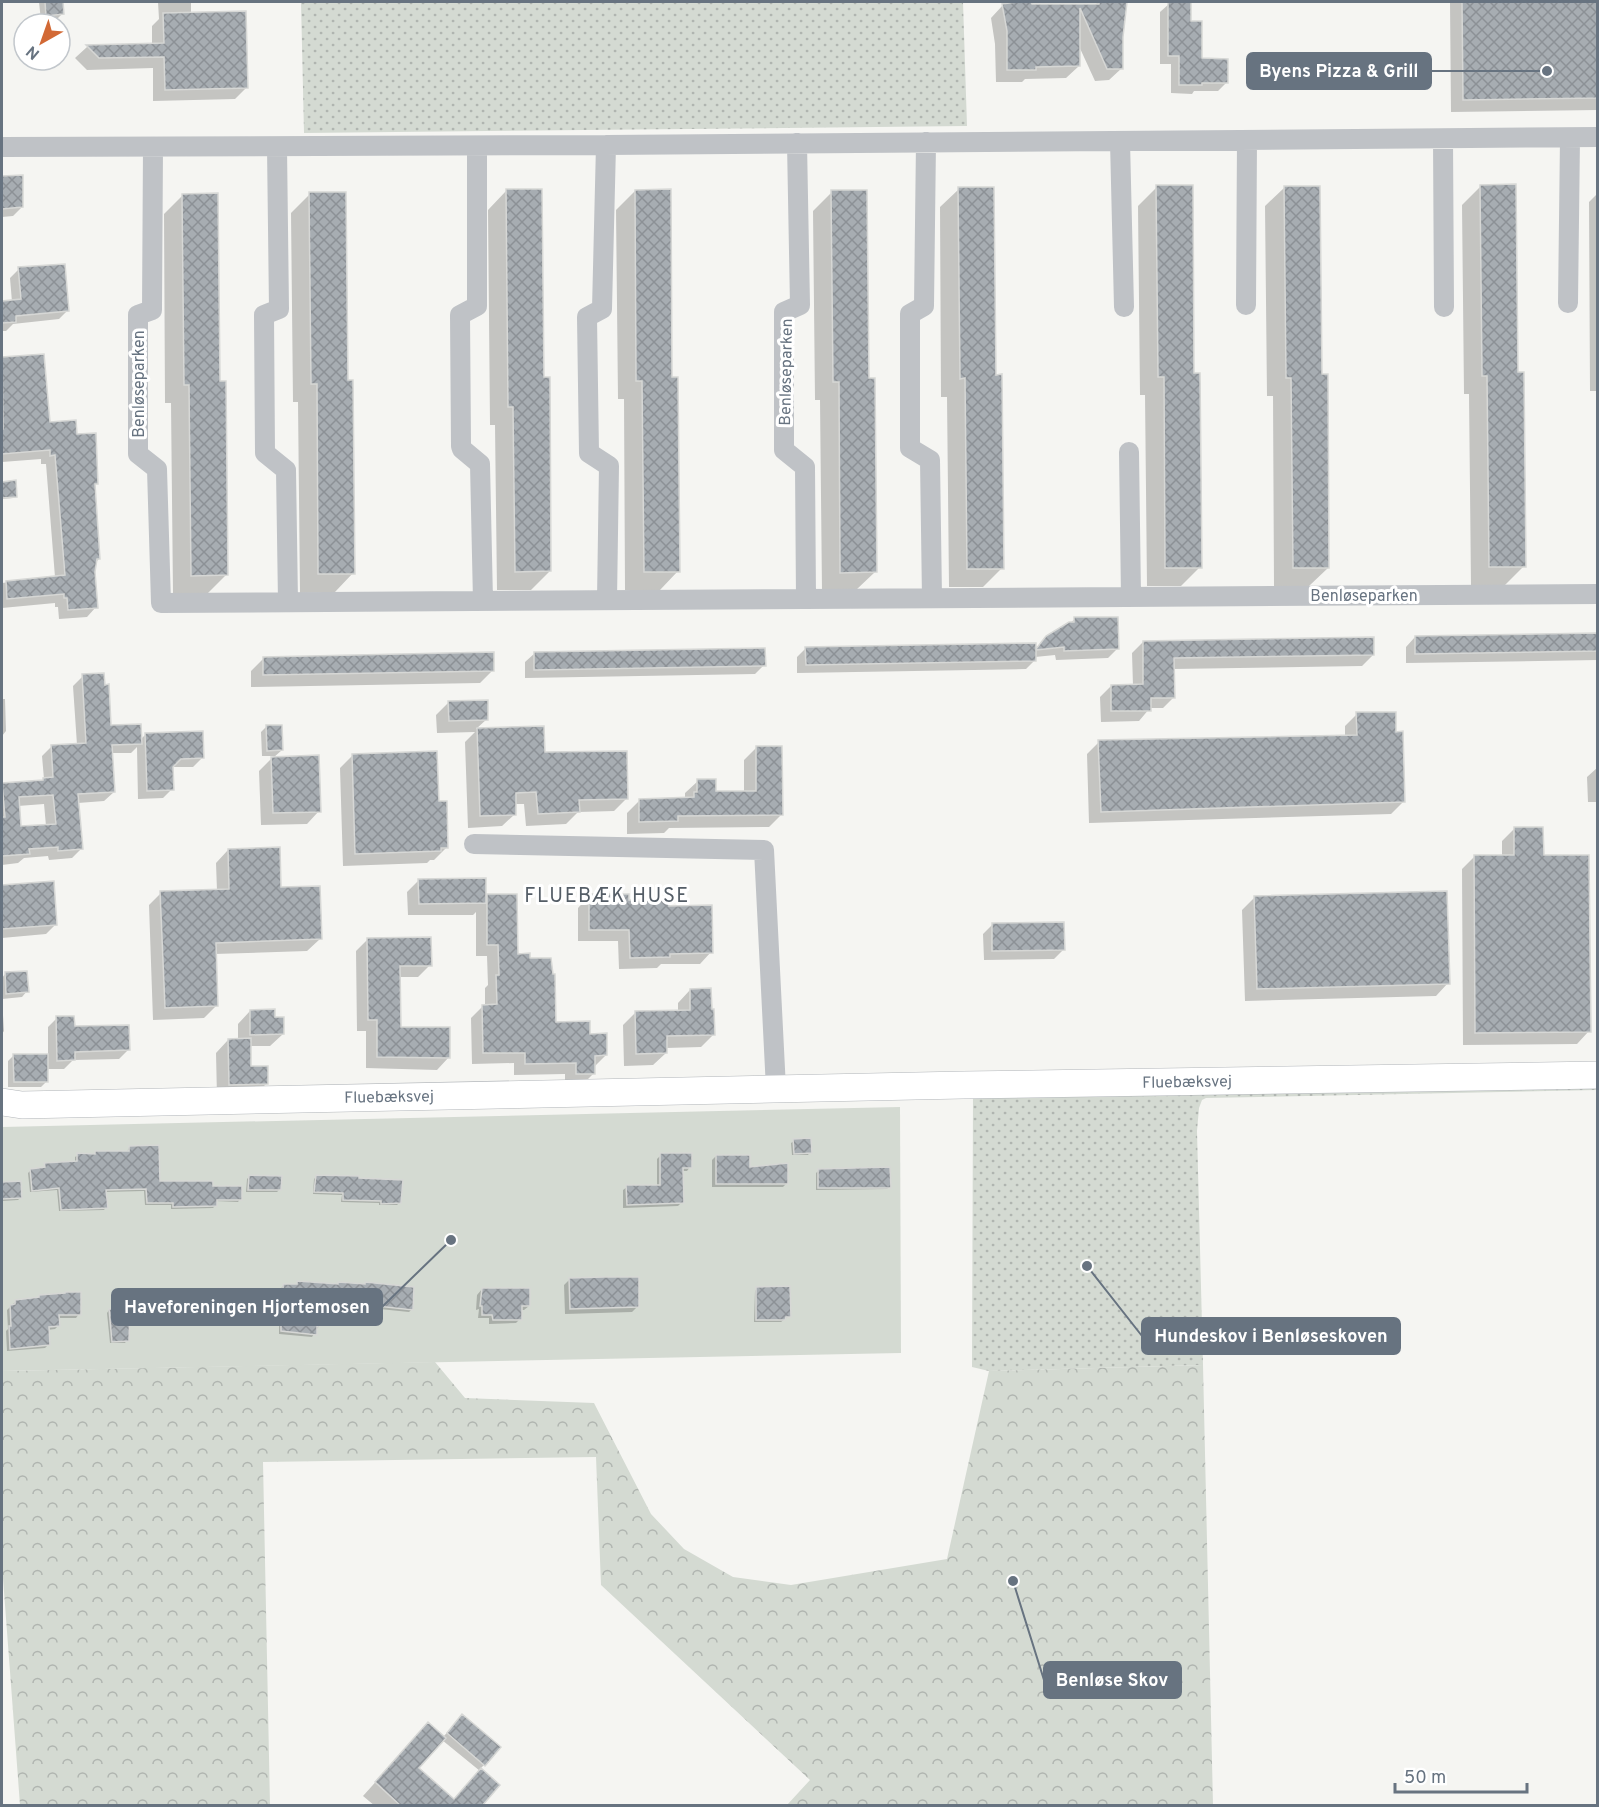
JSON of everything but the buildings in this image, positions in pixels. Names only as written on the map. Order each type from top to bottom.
[{"type":"street","points":[[2,147],[477,146],[1598,137]]},
{"type":"street","points":[[1568,303],[1570,138]]},
{"type":"street","points":[[1443,139],[1444,307]]},
{"type":"street","points":[[1246,305],[1247,140]]},
{"type":"street","points":[[1120,141],[1124,307]]},
{"type":"street","points":[[926,142],[924,306],[910,314],[910,448],[930,460],[932,598]]},
{"type":"street","name":"Benløseparken","points":[[797,143],[800,305],[784,312],[784,450],[805,467],[806,599]]},
{"type":"street","points":[[606,145],[602,309],[587,317],[589,453],[609,466],[607,600]]},
{"type":"street","points":[[477,146],[477,306],[460,315],[461,446],[480,464],[483,601]]},
{"type":"street","name":"Benløseparken","points":[[153,147],[152,310],[138,315],[138,454],[157,469],[161,603],[1598,594]]},
{"type":"street","points":[[277,147],[279,309],[264,315],[265,453],[286,470],[288,602]]},
{"type":"street","points":[[1129,452],[1131,597]]},
{"type":"street","points":[[474,844],[764,850],[776,1089]]},
{"type":"street","name":"Fluebæksvej","points":[[2,1102],[22,1105],[1598,1075]]},
{"type":"green space","points":[[301,2],[963,2],[967,126],[304,133]]},
{"type":"green space","points":[[1597,1084],[1597,1090],[1206,1098],[1202,1100],[1199,1108],[1197,1131],[1203,1365],[989,1371],[972,1367],[973,1095]]},
{"type":"green space","points":[[900,1107],[901,1353],[2,1371],[2,1127]]},
{"type":"green space","points":[[435,1362],[465,1398],[594,1403],[651,1514],[684,1549],[733,1577],[791,1585],[947,1559],[989,1371],[1203,1365],[1213,1805],[787,1805],[810,1780],[601,1585],[596,1457],[263,1462],[270,1805],[20,1805],[2,1565],[2,1371]]},
{"type":"place","name":"Byens Pizza & Grill","points":[[1547,71]]},
{"type":"place","name":"Haveforeningen Hjortemosen","points":[[451,1240]]},
{"type":"place","name":"Hundeskov i Benløseskoven","points":[[1087,1266]]},
{"type":"place","name":"Benløse Skov","points":[[1013,1581]]},
{"type":"district","name":"FLUEBÆK HUSE","points":[[607,895]]}]
